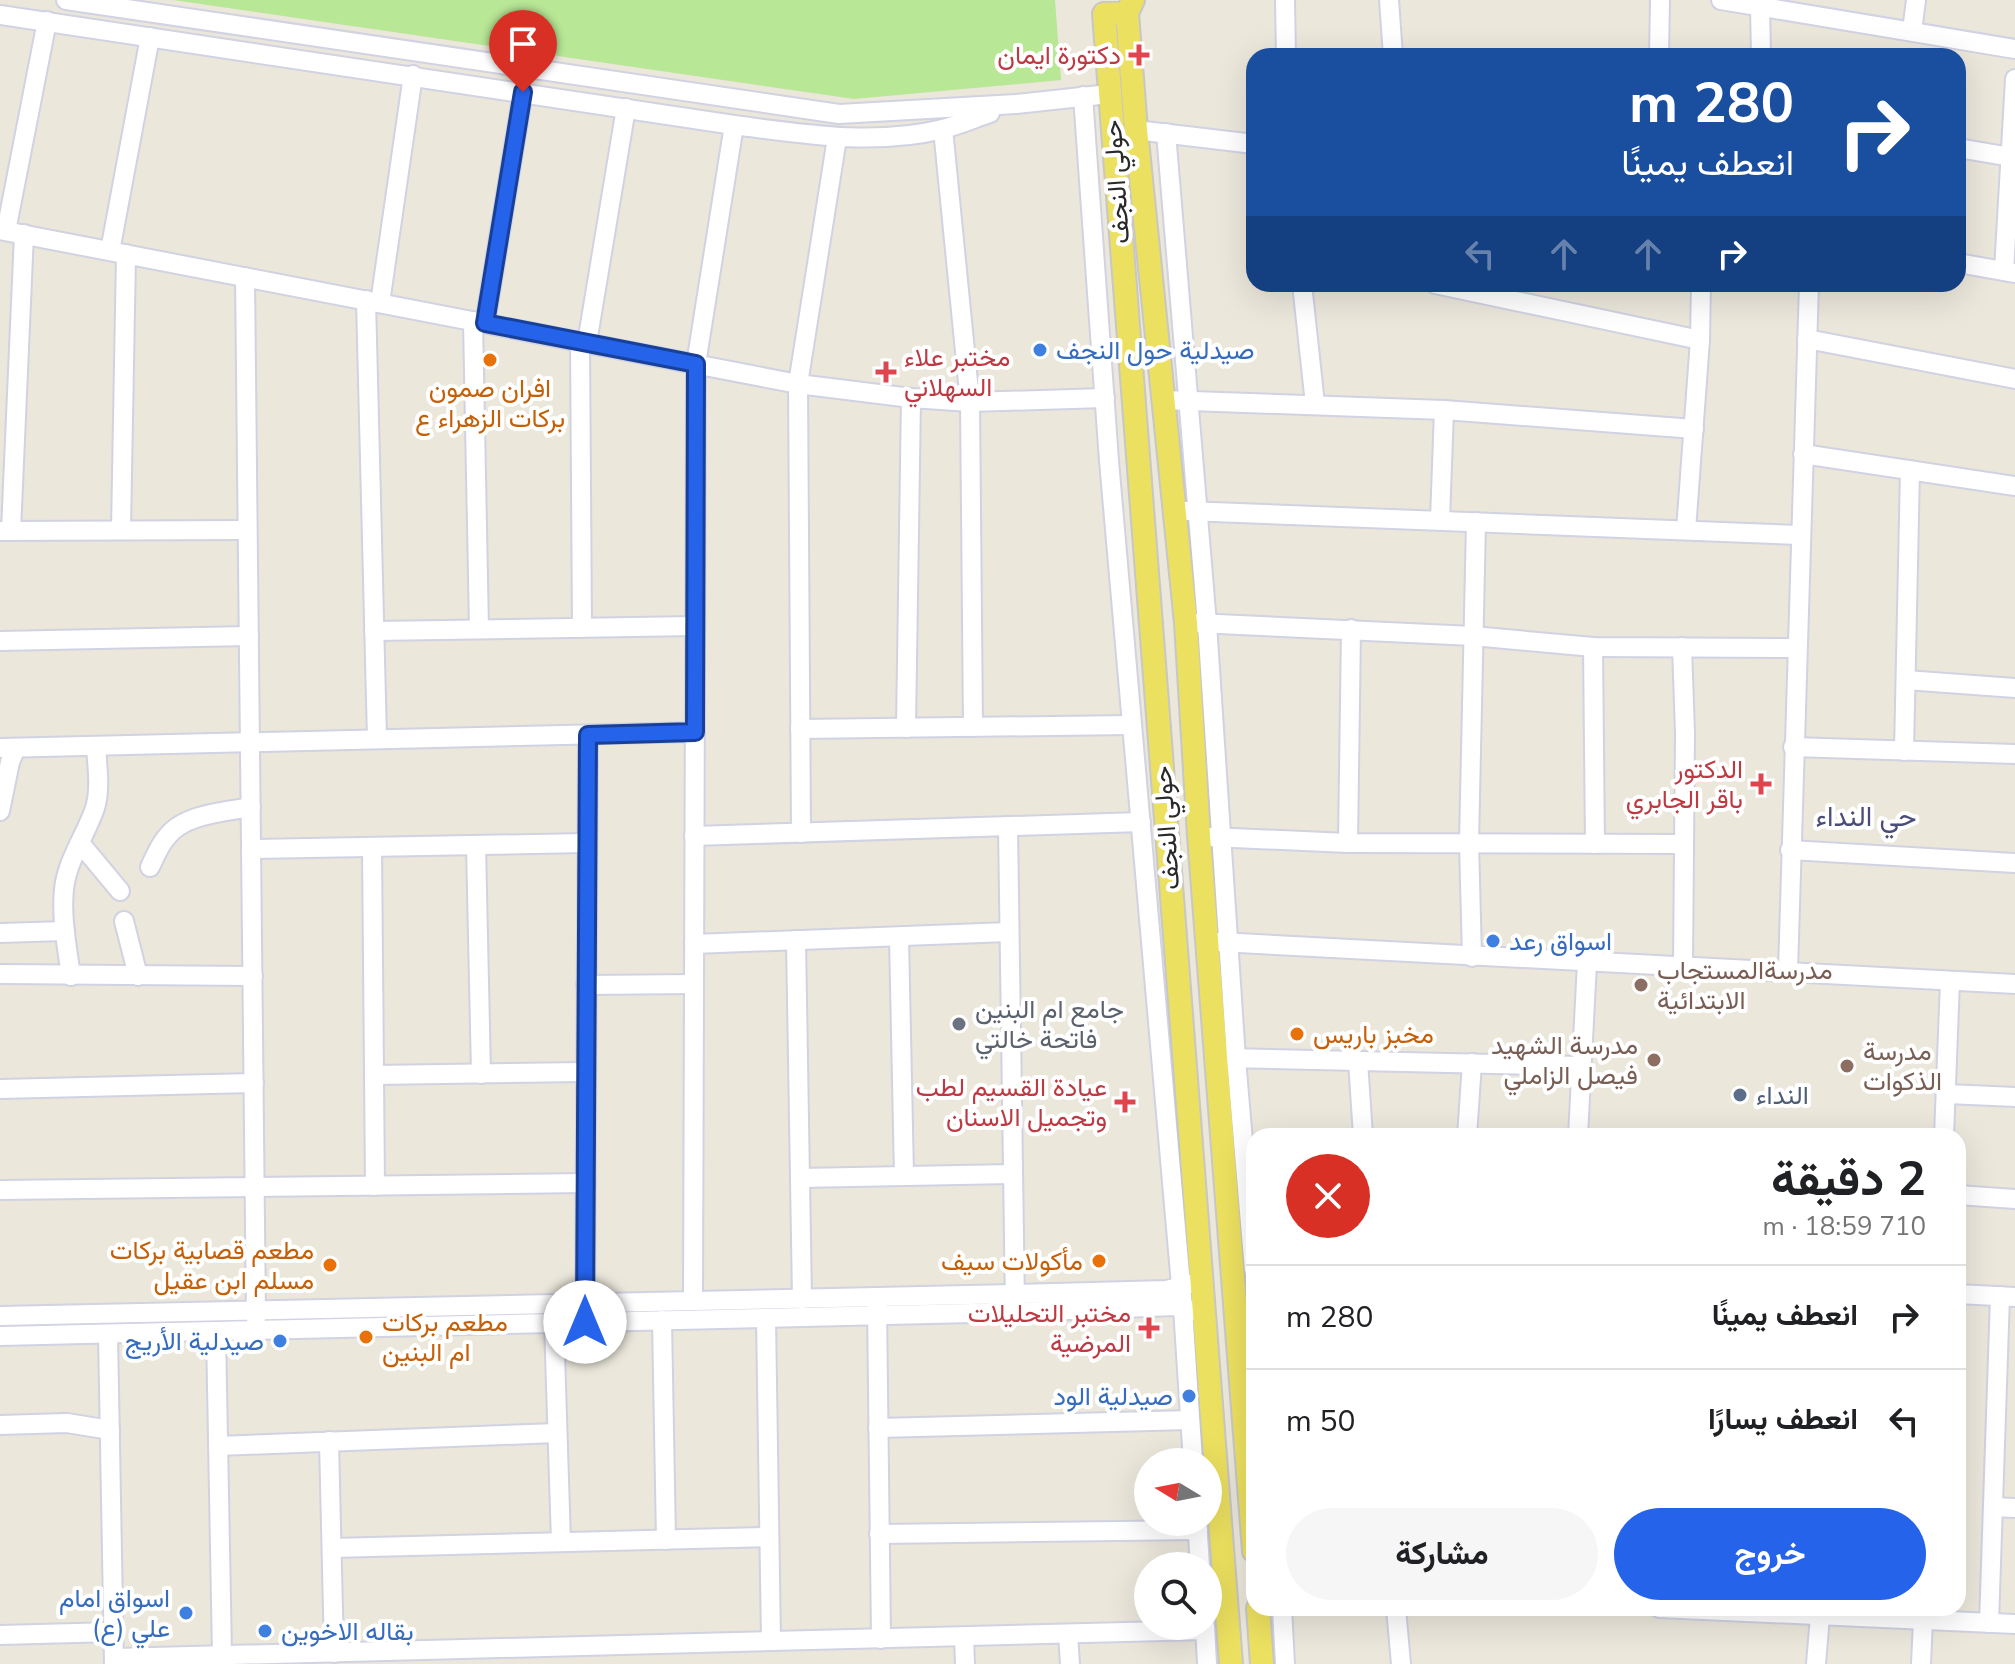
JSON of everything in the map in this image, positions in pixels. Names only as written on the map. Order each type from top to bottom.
[{"type":"main road","name":"حولي النجف","points":[[1231,1664],[1104,14],[1130,6],[1136,130],[1163,400],[1186,511],[1196,623],[1199,836],[1218,942],[1246,1349]]},
{"type":"main road","points":[[1259,1616],[1262,1664]]},
{"type":"street","points":[[66,0],[839,114],[1016,104],[1109,94]]},
{"type":"street","points":[[1285,0],[1286,48]]},
{"type":"street","points":[[1389,0],[1392,48]]},
{"type":"street","points":[[1659,48],[1660,0]]},
{"type":"street","points":[[1721,0],[1760,6],[1803,7],[2015,49]]},
{"type":"street","points":[[1912,31],[1916,0]]},
{"type":"street","points":[[1760,6],[1761,48]]},
{"type":"street","points":[[0,15],[837,138],[894,136],[943,129],[1016,104]]},
{"type":"street","points":[[47,21],[10,232],[5,531],[247,530]]},
{"type":"street","points":[[121,530],[118,252],[150,37]]},
{"type":"street","points":[[377,739],[373,302],[413,75]]},
{"type":"street","points":[[1966,264],[2009,272],[2015,79]]},
{"type":"street","points":[[479,629],[479,322],[523,92]]},
{"type":"street","points":[[1083,96],[1131,725],[1183,1308],[1192,1448]]},
{"type":"street","points":[[582,628],[583,342],[626,108]]},
{"type":"street","points":[[693,1301],[696,364],[734,125]]},
{"type":"street","points":[[943,129],[970,402],[973,727]]},
{"type":"street","points":[[1136,130],[1246,143]]},
{"type":"street","points":[[1166,133],[1189,401],[1186,511],[1800,535]]},
{"type":"street","points":[[801,833],[798,384],[837,138]]},
{"type":"street","points":[[1966,149],[2011,157]]},
{"type":"street","points":[[10,232],[798,384],[970,402],[1105,398]]},
{"type":"street","points":[[245,277],[257,1330]]},
{"type":"street","points":[[1303,292],[1315,404]]},
{"type":"street","points":[[1473,292],[1700,340]]},
{"type":"street","points":[[1686,530],[1701,292]]},
{"type":"street","points":[[1788,971],[1809,292]]},
{"type":"street","points":[[1807,339],[2015,379]]},
{"type":"street","points":[[906,728],[911,398]]},
{"type":"street","points":[[1163,400],[1444,410],[1694,429]]},
{"type":"street","points":[[1440,520],[1444,410]]},
{"type":"street","points":[[1803,454],[2015,486]]},
{"type":"street","points":[[1904,751],[1910,470]]},
{"type":"street","points":[[1472,957],[1469,843],[1476,522]]},
{"type":"street","points":[[1796,648],[1593,647],[1473,636],[1196,623],[1222,837],[1218,942],[2015,984]]},
{"type":"street","points":[[374,631],[695,626]]},
{"type":"street","points":[[1348,843],[1351,629]]},
{"type":"street","points":[[0,641],[249,636]]},
{"type":"street","points":[[1593,647],[1595,844]]},
{"type":"street","points":[[1682,647],[1685,733],[1683,966]]},
{"type":"street","points":[[1906,680],[2015,688]]},
{"type":"street","points":[[800,729],[1131,725]]},
{"type":"street","points":[[0,811],[10,762],[8,748],[695,732]]},
{"type":"street","points":[[586,1312],[588,735]]},
{"type":"street","points":[[71,976],[65,931],[64,888],[69,867],[95,806],[98,785],[96,746]]},
{"type":"street","points":[[1793,747],[2015,754]]},
{"type":"street","points":[[150,867],[167,836],[181,825],[206,815],[251,807]]},
{"type":"street","points":[[694,836],[1141,822]]},
{"type":"street","points":[[1008,826],[1014,1303]]},
{"type":"street","points":[[1199,836],[1348,843],[1684,844]]},
{"type":"street","points":[[80,843],[120,891]]},
{"type":"street","points":[[251,849],[587,843]]},
{"type":"street","points":[[476,845],[481,1074]]},
{"type":"street","points":[[372,847],[375,1186]]},
{"type":"street","points":[[1790,850],[2015,863]]},
{"type":"street","points":[[124,921],[138,976]]},
{"type":"street","points":[[0,933],[65,931]]},
{"type":"street","points":[[694,944],[1008,932]]},
{"type":"street","points":[[899,937],[904,1176]]},
{"type":"street","points":[[796,940],[802,1299]]},
{"type":"street","points":[[1578,1128],[1587,963]]},
{"type":"street","points":[[0,968],[71,976],[253,976]]},
{"type":"street","points":[[1945,1128],[1950,981]]},
{"type":"street","points":[[586,985],[694,984]]},
{"type":"street","points":[[1246,1209],[1226,1058],[1582,1066]]},
{"type":"street","points":[[1358,1061],[1362,1128]]},
{"type":"street","points":[[1468,1128],[1472,1063]]},
{"type":"street","points":[[374,1075],[586,1072]]},
{"type":"street","points":[[0,1089],[254,1083]]},
{"type":"street","points":[[1947,1094],[2015,1097]]},
{"type":"street","points":[[800,1178],[1012,1174]]},
{"type":"street","points":[[0,1190],[586,1183]]},
{"type":"street","points":[[1966,1196],[2015,1199]]},
{"type":"street","points":[[1014,1303],[1167,1290],[1181,1287],[1201,1275]]},
{"type":"street","points":[[1966,1294],[2008,1296],[2006,1390],[1993,1507],[1989,1623]]},
{"type":"street","points":[[0,1336],[554,1323],[586,1312],[693,1301],[802,1299],[877,1306]]},
{"type":"street","points":[[0,1316],[256,1310],[586,1312],[662,1320],[766,1318],[877,1306],[1014,1303],[1167,1306],[1183,1308],[1204,1321]]},
{"type":"street","points":[[877,1306],[881,1639]]},
{"type":"street","points":[[766,1318],[771,1641]]},
{"type":"street","points":[[662,1320],[666,1540]]},
{"type":"street","points":[[554,1323],[561,1542]]},
{"type":"street","points":[[216,1332],[222,1655]]},
{"type":"street","points":[[108,1334],[114,1661],[334,1653],[534,1656],[649,1645],[1134,1631]]},
{"type":"street","points":[[878,1428],[1190,1420]]},
{"type":"street","points":[[0,1425],[67,1423],[110,1430]]},
{"type":"street","points":[[218,1446],[557,1433]]},
{"type":"street","points":[[329,1441],[334,1653]]},
{"type":"street","points":[[1993,1507],[2015,1508]]},
{"type":"street","points":[[879,1534],[1134,1528]]},
{"type":"street","points":[[332,1548],[769,1537]]},
{"type":"street","points":[[1282,1616],[1285,1664]]},
{"type":"street","points":[[1397,1616],[1401,1664]]},
{"type":"street","points":[[1816,1664],[1820,1616]]},
{"type":"street","points":[[1902,1616],[1923,1620],[2015,1624]]},
{"type":"street","points":[[1921,1664],[1923,1620]]},
{"type":"street","points":[[0,1635],[114,1632]]},
{"type":"street","points":[[1068,1634],[1070,1664]]},
{"type":"street","points":[[964,1637],[965,1664]]},
{"type":"street","points":[[1206,1640],[1207,1664]]},
{"type":"street","points":[[649,1645],[650,1664]]},
{"type":"green space","points":[[173,0],[1055,0],[1061,80],[854,99]]},
{"type":"place","name":"دكتورة ايمان","points":[[1139,55]]},
{"type":"place","name":"صيدلية حول النجف","points":[[1040,350]]},
{"type":"place","name":"افران صمون بركات الزهراء ع","points":[[490,360]]},
{"type":"place","name":"مختبر علاء السهلاني","points":[[886,372]]},
{"type":"place","name":"الدكتور باقر الجابري","points":[[1761,784]]},
{"type":"place","name":"اسواق رعد","points":[[1493,941]]},
{"type":"place","name":"مدرسةالمستجاب الابتدائية","points":[[1641,985]]},
{"type":"place","name":"جامع ام البنين فاتحة خالتي","points":[[959,1024]]},
{"type":"place","name":"مخبز باريس","points":[[1297,1034]]},
{"type":"place","name":"مدرسة الشهيد فيصل الزاملي","points":[[1654,1060]]},
{"type":"place","name":"مدرسة الذكوات","points":[[1847,1066]]},
{"type":"place","name":"النداء","points":[[1740,1095]]},
{"type":"place","name":"عيادة القسيم لطب وتجميل الاسنان","points":[[1125,1102]]},
{"type":"place","name":"مأكولات سيف","points":[[1099,1261]]},
{"type":"place","name":"مطعم قصابية بركات مسلم ابن عقيل","points":[[330,1265]]},
{"type":"place","name":"مختبر التحليلات المرضية","points":[[1149,1328]]},
{"type":"place","name":"مطعم بركات ام البنين","points":[[366,1337]]},
{"type":"place","name":"صيدلية الأريج","points":[[280,1341]]},
{"type":"place","name":"صيدلية الود","points":[[1189,1396]]},
{"type":"place","name":"اسواق امام علي (ع)","points":[[186,1613]]},
{"type":"place","name":"بقاله الاخوين","points":[[265,1631]]},
{"type":"district","name":"حي النداء","points":[[1866,816]]},
{"type":"route","points":[[523,92],[485,323],[696,364],[695,732],[588,735],[585,1322]]}]
